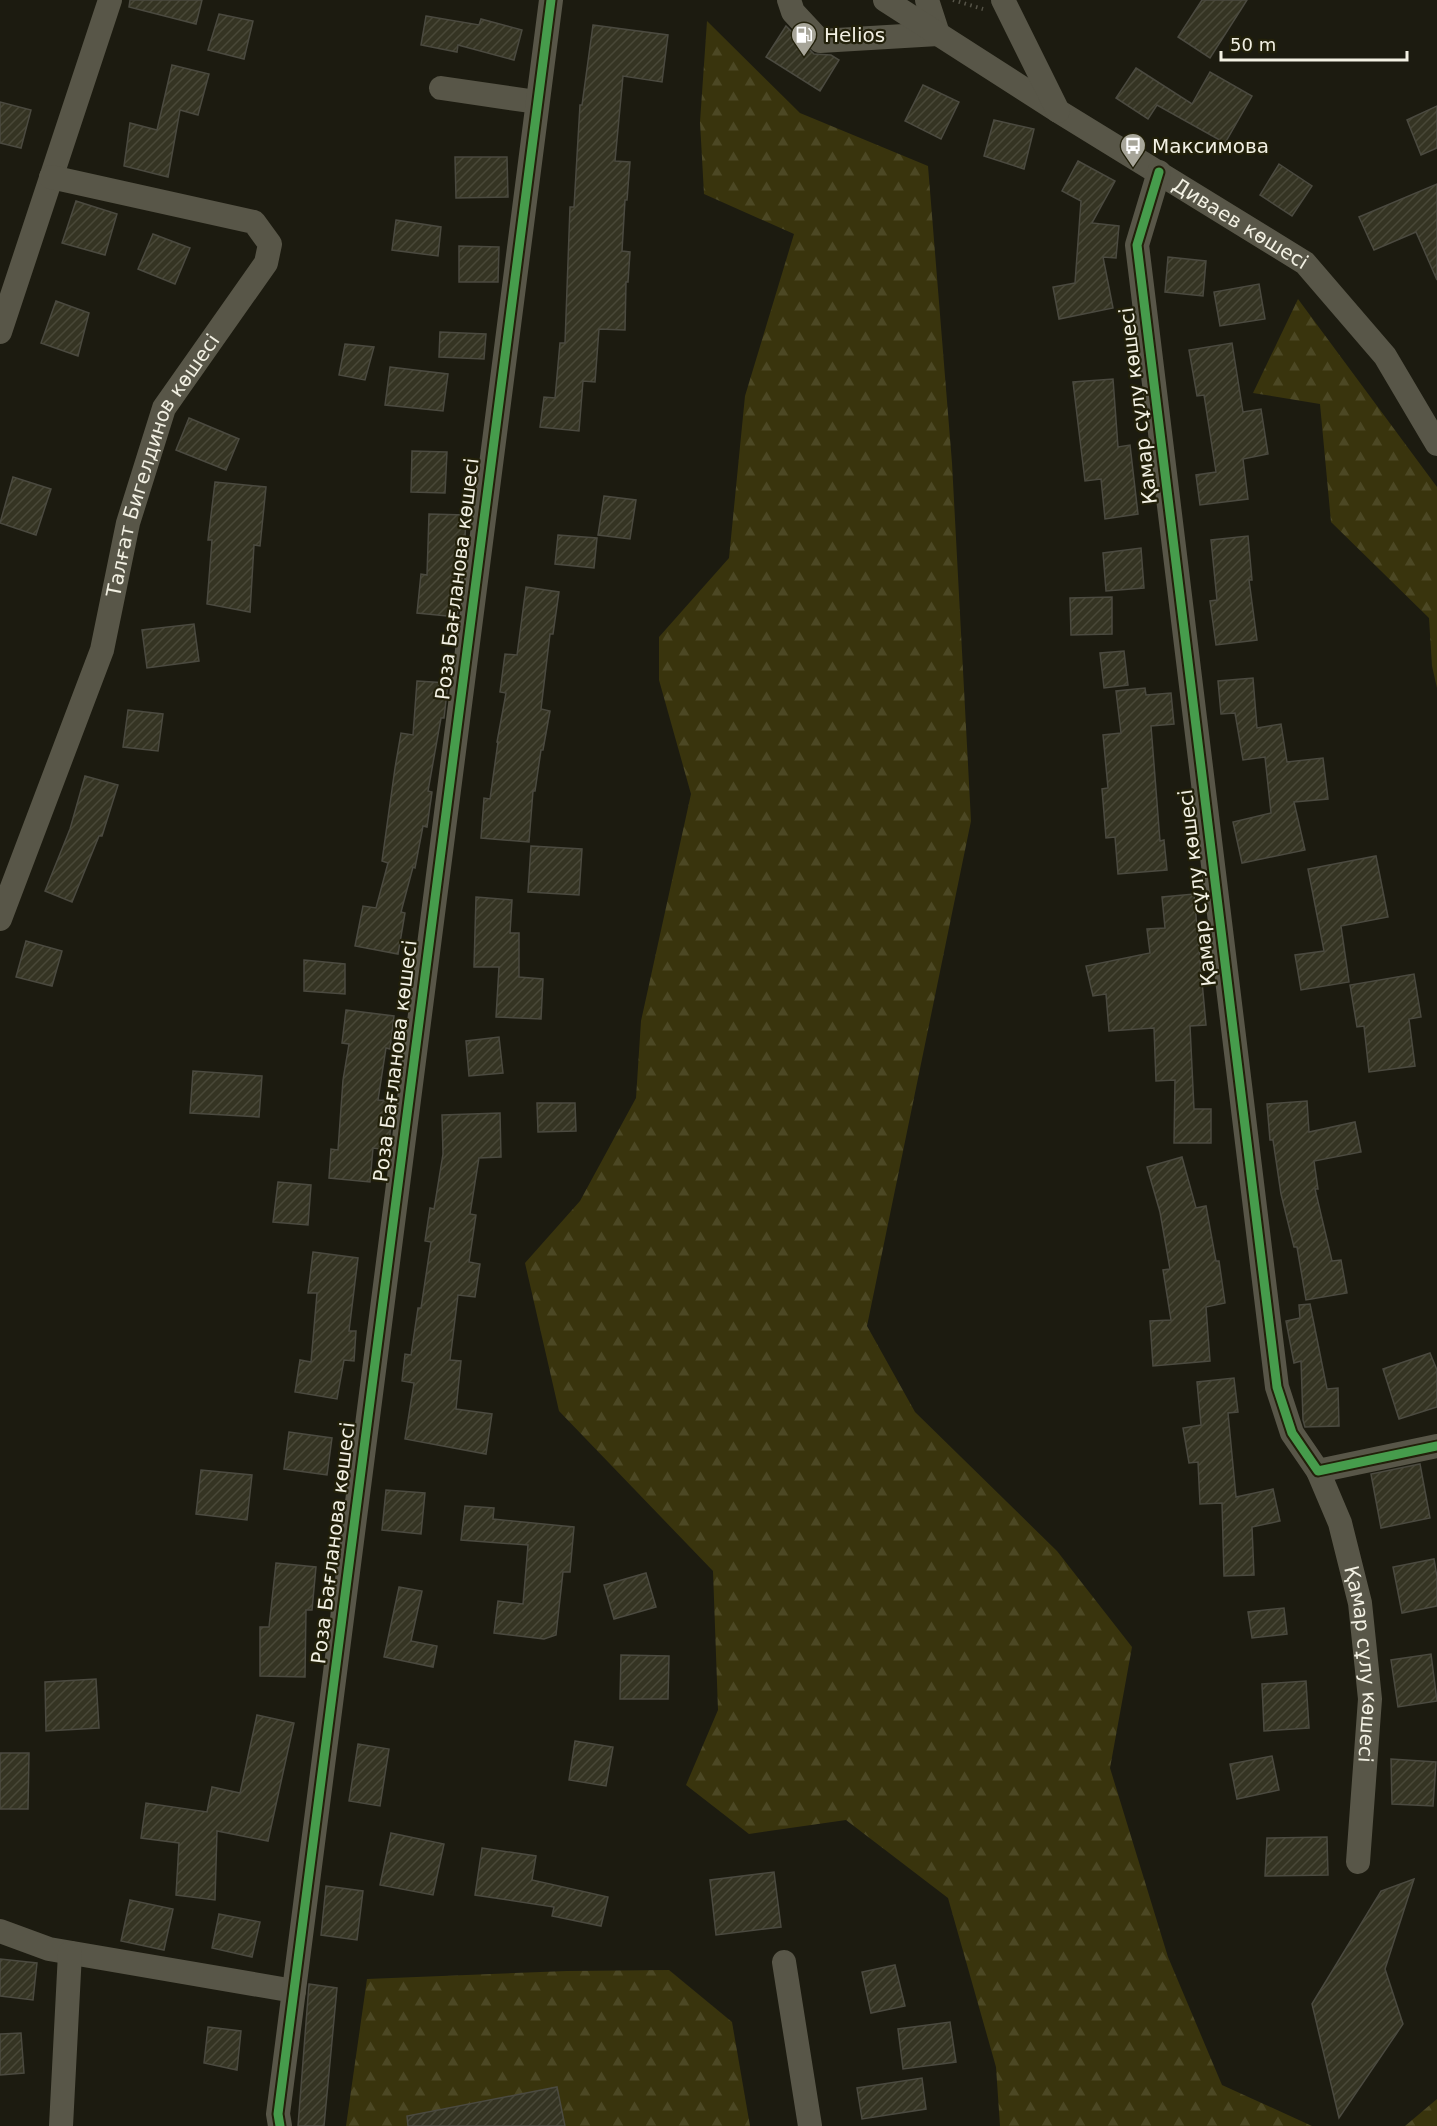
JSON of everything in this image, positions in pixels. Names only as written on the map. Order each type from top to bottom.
[{"type":"street","points":[[0,332],[110,0]]},
{"type":"street","name":"Роза Бағланова көшесі","points":[[280,2126],[278,2114],[551,0]]},
{"type":"street","points":[[789,0],[793,12],[820,41],[938,34],[927,0]]},
{"type":"street","name":"Диваев көшесі","points":[[885,0],[1058,111],[1305,263],[1385,356],[1437,444]]},
{"type":"street","points":[[1003,0],[1058,111]]},
{"type":"street","points":[[441,88],[537,102]]},
{"type":"street","name":"Қамар сұлу көшесі","points":[[1159,172],[1137,245],[1277,1388],[1292,1433],[1318,1472],[1340,1523],[1360,1603],[1370,1699],[1358,1862]]},
{"type":"street","name":"Талғат Бигелдинов көшесі","points":[[0,919],[102,650],[128,523],[164,408],[266,263],[270,244],[254,222],[51,177]]},
{"type":"street","points":[[1318,1472],[1437,1446]]},
{"type":"street","points":[[0,1931],[49,1950],[294,1990]]},
{"type":"street","points":[[61,2126],[70,1953]]},
{"type":"street","points":[[784,1962],[810,2126]]},
{"type":"green space","points":[[707,21],[800,113],[928,166],[952,463],[971,821],[867,1326],[915,1412],[1057,1551],[1132,1647],[1110,1768],[1168,1957],[1222,2085],[1312,2126],[1000,2126],[996,2067],[948,1898],[846,1820],[749,1834],[686,1785],[718,1710],[713,1571],[559,1411],[525,1263],[580,1201],[636,1098],[641,1021],[691,794],[659,680],[659,637],[729,558],[745,396],[794,234],[704,194],[700,122]]},
{"type":"green space","points":[[1298,299],[1437,487],[1437,688],[1432,666],[1429,618],[1331,522],[1320,404],[1253,393]]},
{"type":"green space","points":[[669,1970],[732,2022],[750,2126],[346,2126],[367,1979],[567,1971]]},
{"type":"green space","points":[[1437,2099],[1437,2126],[1405,2126]]},
{"type":"building","points":[[130,0],[202,0],[196,24],[129,7]]},
{"type":"building","points":[[1202,0],[1247,0],[1210,58],[1178,37]]},
{"type":"building","points":[[219,14],[253,21],[244,59],[208,50]]},
{"type":"building","points":[[426,16],[479,25],[481,19],[522,30],[514,60],[458,45],[457,52],[421,45]]},
{"type":"building","points":[[593,25],[668,35],[662,82],[623,76],[615,161],[630,162],[622,251],[630,252],[628,282],[626,282],[625,330],[599,329],[595,382],[583,381],[579,431],[540,427],[544,397],[555,398],[560,343],[565,343],[570,207],[574,207],[580,105],[582,105]]},
{"type":"building","points":[[786,26],[814,54],[831,55],[839,60],[820,91],[766,57]]},
{"type":"building","points":[[172,65],[209,74],[198,115],[180,110],[168,177],[124,166],[130,123],[157,130]]},
{"type":"building","points":[[1136,68],[1192,104],[1210,72],[1252,96],[1225,143],[1157,105],[1148,119],[1116,98]]},
{"type":"building","points":[[923,85],[959,102],[941,139],[905,121]]},
{"type":"building","points":[[0,102],[31,110],[21,148],[0,143]]},
{"type":"building","points":[[1437,106],[1437,148],[1421,155],[1407,120]]},
{"type":"building","points":[[994,120],[1034,129],[1024,169],[984,156]]},
{"type":"building","points":[[455,157],[507,157],[508,197],[456,198]]},
{"type":"building","points":[[1078,161],[1115,181],[1092,223],[1119,226],[1116,258],[1103,257],[1113,308],[1059,319],[1053,287],[1075,283],[1081,201],[1062,191]]},
{"type":"building","points":[[1279,164],[1312,186],[1292,216],[1260,195]]},
{"type":"building","points":[[1437,184],[1437,280],[1416,232],[1374,250],[1359,217]]},
{"type":"building","points":[[76,201],[117,214],[105,255],[62,243]]},
{"type":"building","points":[[396,220],[441,227],[438,256],[392,250]]},
{"type":"building","points":[[153,234],[190,248],[175,284],[138,269]]},
{"type":"building","points":[[459,246],[499,247],[498,282],[459,282]]},
{"type":"building","points":[[1168,257],[1206,261],[1203,296],[1165,292]]},
{"type":"building","points":[[1259,284],[1265,319],[1220,326],[1214,292]]},
{"type":"building","points":[[56,301],[89,313],[78,356],[41,343]]},
{"type":"building","points":[[440,332],[486,334],[484,359],[439,357]]},
{"type":"building","points":[[1232,343],[1243,412],[1261,409],[1268,454],[1243,459],[1248,499],[1200,505],[1196,475],[1216,472],[1204,395],[1197,396],[1189,350]]},
{"type":"building","points":[[345,344],[374,347],[365,380],[339,375]]},
{"type":"building","points":[[390,367],[448,374],[443,411],[385,405]]},
{"type":"building","points":[[1113,379],[1118,447],[1130,445],[1138,514],[1105,519],[1101,479],[1085,481],[1073,382]]},
{"type":"building","points":[[189,418],[239,439],[226,470],[176,450]]},
{"type":"building","points":[[412,451],[447,452],[445,493],[411,492]]},
{"type":"building","points":[[13,477],[51,489],[36,535],[0,523]]},
{"type":"building","points":[[215,482],[266,487],[260,546],[254,545],[250,612],[207,604],[212,540],[208,540]]},
{"type":"building","points":[[604,496],[636,500],[630,539],[598,535]]},
{"type":"building","points":[[429,514],[466,515],[464,562],[457,617],[417,613],[421,574],[427,575]]},
{"type":"building","points":[[558,535],[597,538],[594,568],[555,564]]},
{"type":"building","points":[[1248,536],[1252,580],[1249,580],[1257,640],[1216,645],[1210,601],[1217,600],[1211,540]]},
{"type":"building","points":[[1141,548],[1144,588],[1106,591],[1103,553]]},
{"type":"building","points":[[526,587],[559,592],[553,634],[550,634],[541,709],[550,711],[535,791],[533,791],[529,842],[481,838],[484,798],[490,799],[506,693],[500,692],[505,654],[517,655]]},
{"type":"building","points":[[1112,597],[1112,634],[1071,635],[1070,598]]},
{"type":"building","points":[[194,624],[199,661],[147,668],[142,630]]},
{"type":"building","points":[[1124,651],[1128,685],[1104,688],[1100,653]]},
{"type":"building","points":[[1253,678],[1257,728],[1281,724],[1287,762],[1323,758],[1328,799],[1294,802],[1305,850],[1242,863],[1233,822],[1271,813],[1265,757],[1243,760],[1235,713],[1221,714],[1218,681]]},
{"type":"building","points":[[417,681],[448,683],[444,718],[441,718],[428,791],[432,792],[427,827],[423,826],[415,868],[413,867],[401,912],[405,913],[398,954],[355,946],[363,906],[376,908],[388,863],[382,861],[395,768],[401,733],[413,735]]},
{"type":"building","points":[[1145,688],[1146,695],[1171,693],[1174,724],[1151,726],[1160,841],[1164,840],[1167,870],[1118,874],[1115,837],[1106,838],[1102,789],[1108,788],[1103,735],[1121,733],[1116,691]]},
{"type":"building","points":[[128,710],[163,714],[158,751],[123,747]]},
{"type":"building","points":[[85,776],[118,785],[102,836],[99,836],[72,902],[45,891],[70,829]]},
{"type":"building","points":[[531,846],[582,849],[579,895],[528,892]]},
{"type":"building","points":[[1376,856],[1388,917],[1341,926],[1349,982],[1301,990],[1295,955],[1324,951],[1308,869]]},
{"type":"building","points":[[1194,894],[1206,1025],[1190,1026],[1194,1109],[1211,1109],[1211,1143],[1174,1143],[1175,1080],[1156,1081],[1154,1028],[1109,1031],[1106,994],[1093,996],[1086,966],[1150,953],[1147,929],[1165,928],[1162,897]]},
{"type":"building","points":[[476,897],[512,900],[510,933],[519,933],[519,977],[543,979],[541,1019],[496,1017],[499,967],[474,967]]},
{"type":"building","points":[[26,941],[62,951],[52,986],[16,977]]},
{"type":"building","points":[[304,960],[345,964],[345,994],[304,991]]},
{"type":"building","points":[[1414,974],[1421,1017],[1409,1019],[1415,1066],[1369,1072],[1364,1026],[1357,1027],[1350,985]]},
{"type":"building","points":[[346,1010],[394,1016],[390,1049],[386,1048],[378,1100],[394,1101],[388,1150],[373,1148],[370,1182],[329,1178],[331,1149],[338,1150],[343,1080],[349,1044],[342,1043]]},
{"type":"building","points":[[499,1037],[503,1073],[469,1076],[466,1041]]},
{"type":"building","points":[[193,1071],[262,1076],[259,1117],[190,1113]]},
{"type":"building","points":[[1307,1101],[1309,1132],[1355,1122],[1361,1152],[1314,1161],[1318,1189],[1315,1189],[1332,1261],[1341,1260],[1347,1293],[1306,1300],[1297,1247],[1294,1247],[1281,1194],[1273,1140],[1270,1140],[1267,1104]]},
{"type":"building","points":[[537,1103],[575,1103],[576,1131],[538,1132]]},
{"type":"building","points":[[500,1113],[501,1157],[479,1158],[470,1214],[476,1215],[469,1262],[480,1264],[475,1297],[458,1295],[450,1360],[461,1361],[456,1409],[492,1414],[486,1454],[405,1439],[414,1383],[402,1381],[405,1354],[411,1355],[418,1308],[421,1308],[431,1242],[425,1241],[430,1208],[434,1209],[443,1154],[442,1115]]},
{"type":"building","points":[[1182,1157],[1196,1208],[1206,1206],[1216,1261],[1219,1261],[1225,1303],[1206,1307],[1210,1361],[1153,1366],[1150,1321],[1171,1320],[1163,1270],[1170,1269],[1160,1212],[1147,1167]]},
{"type":"building","points":[[278,1182],[311,1185],[308,1225],[273,1222]]},
{"type":"building","points":[[313,1252],[358,1258],[349,1331],[356,1331],[354,1361],[344,1360],[337,1399],[295,1392],[300,1360],[311,1362],[317,1293],[308,1293]]},
{"type":"building","points":[[1310,1304],[1327,1389],[1338,1388],[1339,1426],[1305,1427],[1303,1420],[1301,1361],[1294,1363],[1286,1321],[1300,1318],[1299,1305]]},
{"type":"building","points":[[1430,1353],[1437,1370],[1437,1407],[1399,1419],[1383,1369]]},
{"type":"building","points":[[1234,1378],[1238,1412],[1228,1413],[1236,1497],[1273,1489],[1280,1521],[1252,1527],[1254,1575],[1224,1576],[1222,1503],[1200,1504],[1198,1462],[1189,1463],[1183,1428],[1201,1425],[1197,1382]]},
{"type":"building","points":[[289,1432],[332,1438],[327,1475],[284,1469]]},
{"type":"building","points":[[1420,1464],[1430,1518],[1381,1528],[1371,1474]]},
{"type":"building","points":[[201,1470],[252,1475],[247,1520],[196,1514]]},
{"type":"building","points":[[386,1490],[425,1493],[421,1534],[382,1530]]},
{"type":"building","points":[[465,1506],[494,1508],[493,1519],[574,1527],[570,1572],[563,1572],[556,1635],[544,1639],[494,1633],[498,1601],[523,1604],[528,1545],[461,1540]]},
{"type":"building","points":[[1434,1559],[1437,1577],[1437,1606],[1402,1613],[1393,1567]]},
{"type":"building","points":[[276,1563],[316,1567],[312,1610],[306,1610],[305,1677],[260,1676],[260,1627],[269,1627]]},
{"type":"building","points":[[646,1573],[656,1607],[614,1619],[604,1585]]},
{"type":"building","points":[[399,1587],[422,1591],[411,1641],[437,1646],[433,1667],[384,1657]]},
{"type":"building","points":[[1284,1608],[1287,1634],[1252,1638],[1248,1612]]},
{"type":"building","points":[[1431,1654],[1437,1701],[1398,1707],[1391,1660]]},
{"type":"building","points":[[621,1655],[669,1656],[668,1699],[620,1699]]},
{"type":"building","points":[[96,1679],[99,1728],[46,1731],[45,1682]]},
{"type":"building","points":[[1306,1681],[1309,1728],[1264,1731],[1262,1684]]},
{"type":"building","points":[[257,1715],[294,1723],[268,1841],[217,1831],[215,1900],[176,1895],[179,1843],[141,1838],[146,1803],[207,1812],[212,1787],[240,1793]]},
{"type":"building","points":[[575,1741],[613,1747],[606,1786],[569,1780]]},
{"type":"building","points":[[358,1744],[389,1749],[380,1806],[349,1801]]},
{"type":"building","points":[[0,1753],[29,1753],[28,1809],[0,1809]]},
{"type":"building","points":[[1272,1756],[1279,1790],[1237,1799],[1230,1764]]},
{"type":"building","points":[[1391,1759],[1436,1762],[1433,1806],[1392,1804]]},
{"type":"building","points":[[391,1833],[444,1844],[433,1895],[380,1885]]},
{"type":"building","points":[[1327,1837],[1328,1875],[1265,1876],[1267,1838]]},
{"type":"building","points":[[482,1848],[536,1856],[532,1880],[608,1897],[601,1926],[552,1916],[554,1907],[475,1895]]},
{"type":"building","points":[[774,1872],[781,1927],[716,1935],[710,1880]]},
{"type":"building","points":[[1414,1879],[1385,1969],[1403,2024],[1339,2118],[1312,2004],[1381,1891]]},
{"type":"building","points":[[326,1886],[363,1891],[357,1940],[321,1935]]},
{"type":"building","points":[[130,1900],[173,1909],[164,1950],[121,1941]]},
{"type":"building","points":[[219,1914],[260,1922],[252,1957],[212,1948]]},
{"type":"building","points":[[0,1959],[37,1963],[33,2000],[0,1996]]},
{"type":"building","points":[[895,1965],[905,2006],[871,2013],[862,1972]]},
{"type":"building","points":[[309,1984],[337,1988],[324,2126],[298,2126]]},
{"type":"building","points":[[950,2022],[956,2062],[903,2069],[898,2029]]},
{"type":"building","points":[[208,2027],[241,2031],[237,2070],[204,2063]]},
{"type":"building","points":[[21,2033],[24,2073],[0,2075],[0,2034]]},
{"type":"building","points":[[922,2078],[926,2109],[862,2119],[857,2088]]},
{"type":"building","points":[[557,2087],[565,2126],[408,2126],[407,2116]]},
{"type":"cycle path","points":[[280,2126],[278,2114],[551,0]]},
{"type":"cycle path","points":[[1159,172],[1137,245],[1277,1387],[1292,1433],[1318,1471],[1437,1446]]},
{"type":"place","name":"Helios","points":[[804,58]]},
{"type":"place","name":"Максимова","points":[[1133,169]]}]
